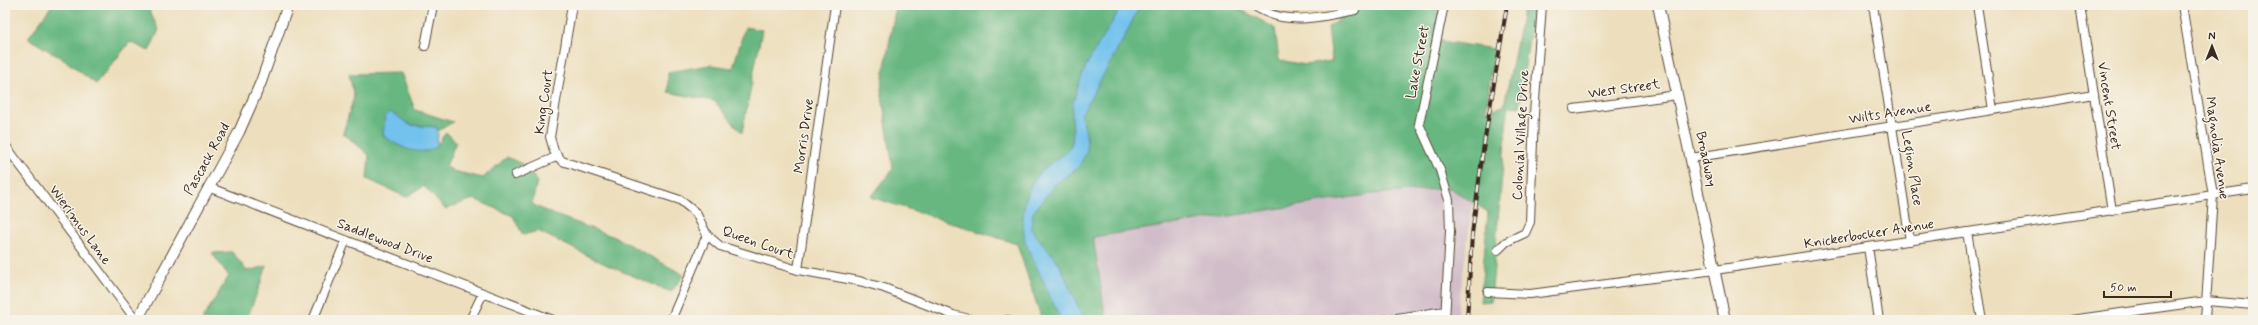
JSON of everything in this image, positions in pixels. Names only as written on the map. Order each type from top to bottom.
[{"type":"street","name":"Pascack Road","points":[[136,320],[250,107],[288,5]]},
{"type":"street","points":[[425,46],[433,5]]},
{"type":"street","name":"King Court","points":[[558,156],[551,145],[550,137],[572,5]]},
{"type":"street","name":"Morris Drive","points":[[798,270],[835,5]]},
{"type":"street","points":[[1254,5],[1272,16],[1292,19],[1356,8]]},
{"type":"street","name":"Lake Street","points":[[1444,5],[1420,124],[1440,170],[1449,200],[1450,231],[1445,311]]},
{"type":"street","name":"Colonial Village Drive","points":[[1498,250],[1506,242],[1525,233],[1530,222],[1534,114],[1542,5]]},
{"type":"street","name":"Broadway","points":[[1658,5],[1725,320]]},
{"type":"street","name":"Legion Place","points":[[1873,5],[1910,241]]},
{"type":"street","points":[[1976,5],[1993,110]]},
{"type":"street","name":"Vincent Street","points":[[2080,5],[2112,211]]},
{"type":"street","name":"Magnolia Avenue","points":[[2182,5],[2213,195],[2205,320]]},
{"type":"street","name":"Wilts Avenue","points":[[1691,158],[2094,94]]},
{"type":"street","name":"West Street","points":[[1574,109],[1677,95]]},
{"type":"street","name":"Wierimus Lane","points":[[5,145],[136,320]]},
{"type":"street","points":[[515,175],[558,156]]},
{"type":"street","name":"Queen Court","points":[[558,156],[568,164],[680,200],[696,213],[707,235],[720,246],[798,270],[884,288],[952,317],[974,320]]},
{"type":"street","name":"Saddlewood Drive","points":[[208,186],[553,320]]},
{"type":"street","name":"Knickerbocker Avenue","points":[[1488,292],[1530,294],[1715,270],[2253,189]]},
{"type":"street","points":[[1968,232],[1982,320]]},
{"type":"street","points":[[671,320],[707,235]]},
{"type":"street","points":[[313,320],[346,240]]},
{"type":"street","points":[[1868,247],[1879,320]]},
{"type":"street","points":[[470,320],[483,293]]},
{"type":"street","points":[[2071,320],[2206,301],[2253,306]]},
{"type":"street","points":[[1383,320],[1445,311],[1445,320]]},
{"type":"shaded area","points":[[1450,188],[1473,202],[1458,309],[1459,320],[1106,320],[1093,237],[1373,194]]},
{"type":"green space","points":[[52,5],[149,5],[148,8],[159,30],[149,51],[130,42],[96,84],[66,61],[28,38]]},
{"type":"green space","points":[[896,5],[1238,5],[1238,8],[1275,28],[1279,60],[1305,65],[1332,61],[1328,27],[1361,5],[1443,5],[1434,40],[1494,49],[1486,111],[1504,106],[1524,5],[1534,5],[1519,107],[1508,106],[1491,301],[1480,302],[1488,212],[1450,188],[1373,194],[1093,237],[1106,320],[1042,320],[1017,244],[871,197],[893,169],[881,89]]},
{"type":"green space","points":[[745,27],[762,30],[742,133],[714,101],[668,92],[668,72],[710,65],[733,68]]},
{"type":"green space","points":[[401,73],[415,110],[453,122],[438,131],[436,127],[410,125],[385,116],[383,135],[437,146],[446,132],[456,142],[446,166],[453,171],[483,178],[507,157],[524,165],[537,181],[532,204],[550,213],[617,238],[684,275],[671,292],[607,265],[538,231],[523,235],[513,216],[474,199],[445,209],[424,186],[406,197],[367,179],[369,155],[343,133],[354,97],[349,74]]},
{"type":"green space","points":[[232,252],[247,271],[267,266],[249,314],[246,320],[202,320],[229,276],[212,253]]},
{"type":"water","points":[[1121,5],[1140,5],[1124,38],[1081,115],[1086,132],[1087,151],[1079,167],[1055,184],[1033,213],[1031,229],[1059,263],[1084,320],[1061,320],[1025,242],[1023,221],[1025,201],[1028,192],[1039,174],[1063,155],[1071,145],[1073,133],[1072,108],[1083,72]]},
{"type":"water","points":[[391,112],[410,125],[436,127],[438,131],[437,146],[431,150],[424,151],[409,150],[388,139],[383,135],[385,116]]},
{"type":"railway","points":[[1467,320],[1472,234],[1483,150],[1507,5]]}]
